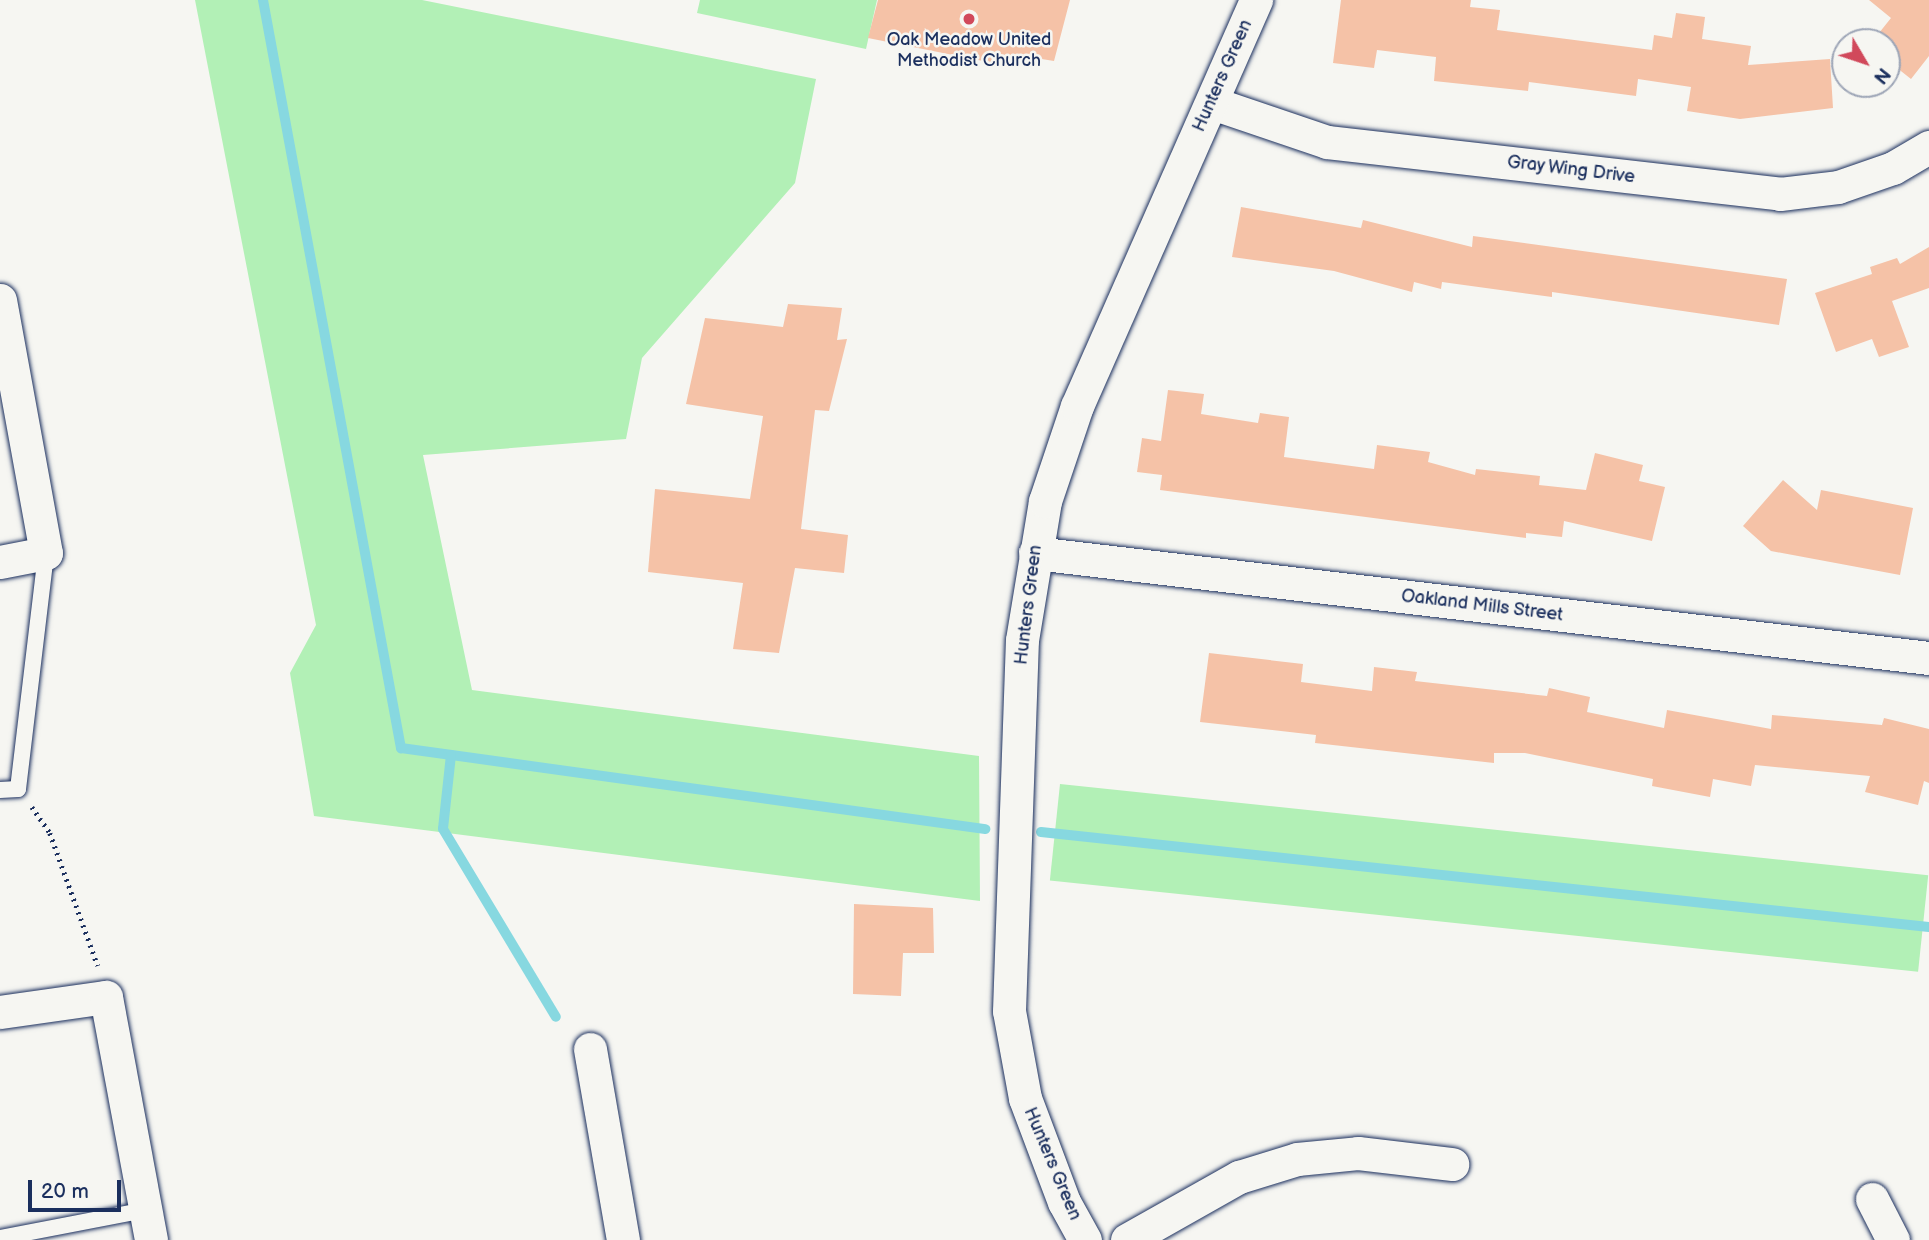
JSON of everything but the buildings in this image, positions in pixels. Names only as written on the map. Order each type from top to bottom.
[{"type":"street","name":"Hunters Green","points":[[1085,1240],[1059,1191],[1025,1098],[1009,1011],[1022,640],[1045,501],[1077,406],[1256,0]]},
{"type":"street","name":"Gray Wing Drive","points":[[1212,103],[1327,142],[1780,194],[1838,187],[1893,168],[1929,147]]},
{"type":"street","points":[[0,300],[4,342],[46,553],[0,562]]},
{"type":"street","name":"Oakland Mills Street","points":[[1035,553],[1929,658]]},
{"type":"street","points":[[0,1012],[106,997],[148,1225]]},
{"type":"street","points":[[590,1049],[623,1240]]},
{"type":"street","points":[[1127,1240],[1239,1177],[1297,1159],[1357,1153],[1452,1164]]},
{"type":"street","points":[[1872,1199],[1893,1240]]},
{"type":"lane","points":[[0,790],[18,789],[46,553]]},
{"type":"lane","points":[[0,1238],[148,1225]]},
{"type":"path","points":[[18,789],[50,832],[88,928],[106,997]]},
{"type":"green space","points":[[195,0],[422,0],[816,79],[795,183],[642,358],[626,439],[423,455],[472,690],[979,756],[980,901],[314,816],[290,673],[316,625]]},
{"type":"green space","points":[[700,0],[877,0],[866,49],[697,13]]},
{"type":"green space","points":[[1060,784],[1928,875],[1918,972],[1050,880]]},
{"type":"waterway","points":[[263,0],[401,748],[985,829]]},
{"type":"waterway","points":[[451,755],[443,829],[556,1017]]},
{"type":"waterway","points":[[1041,832],[1929,927]]},
{"type":"place","name":"Oak Meadow United Methodist Church","points":[[969,19]]}]
